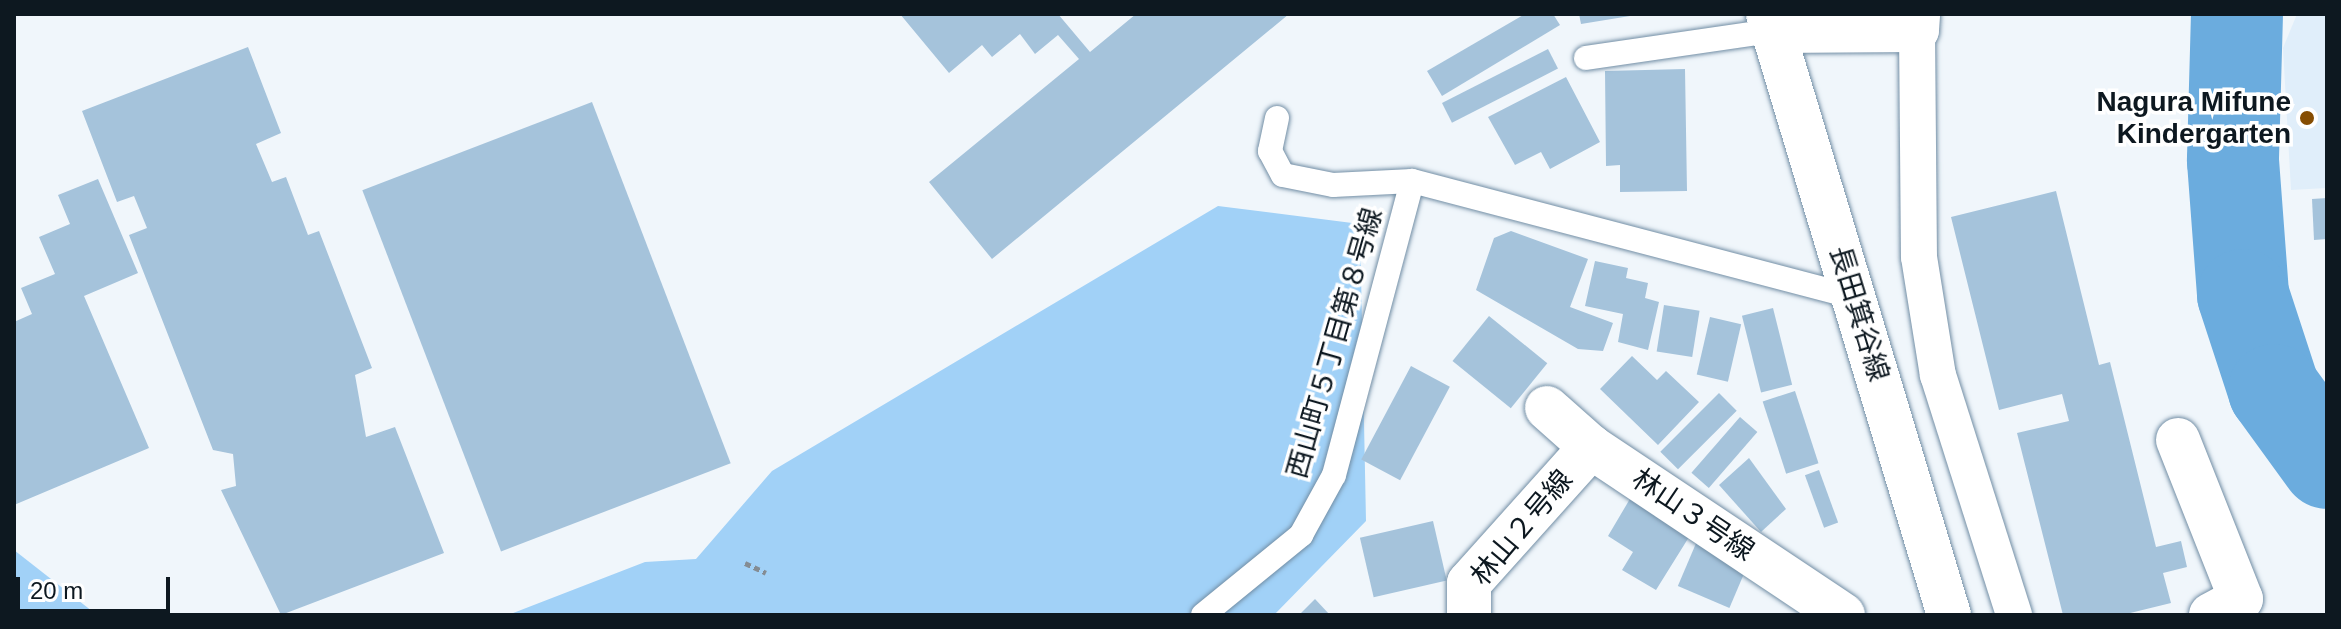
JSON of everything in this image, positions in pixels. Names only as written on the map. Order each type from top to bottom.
[{"type":"street","points":[[1770,22],[1918,22],[1919,257],[1938,375],[2014,615]]},
{"type":"street","name":"長田箕谷線","points":[[1770,22],[1949,615]]},
{"type":"street","name":"林山３号線","points":[[1547,408],[1591,447],[1843,615]]},
{"type":"street","points":[[2178,440],[2241,599],[2211,615]]},
{"type":"street","name":"林山２号線","points":[[1469,615],[1469,583],[1591,447]]},
{"type":"lane","points":[[1586,58],[1770,22]]},
{"type":"lane","points":[[1277,118],[1270,151],[1283,175],[1333,185],[1412,181],[1854,297]]},
{"type":"lane","name":"西山町５丁目第８号線","points":[[1203,615],[1301,535],[1334,475],[1412,181]]},
{"type":"path","points":[[745,563],[766,573]]},
{"type":"shaded area","name":"Nagura Mifune Kindergarten","points":[[2297,14],[2327,14],[2327,188],[2291,190],[2283,48]]},
{"type":"shaded area","points":[[1218,206],[1360,224],[1366,521],[1274,615],[508,615],[645,562],[696,559],[772,471]]},
{"type":"shaded area","points":[[14,550],[97,615],[14,615]]},
{"type":"building","points":[[900,14],[1058,14],[1090,52],[1136,14],[1289,14],[992,259],[929,182],[1079,59],[1058,35],[1035,54],[1020,34],[992,57],[982,45],[949,73]]},
{"type":"building","points":[[1525,14],[1553,14],[1560,25],[1442,96],[1427,71]]},
{"type":"building","points":[[1579,14],[1630,14],[1630,16],[1581,24]]},
{"type":"building","points":[[248,47],[281,133],[256,144],[272,182],[286,177],[308,235],[319,231],[372,368],[355,375],[366,437],[395,427],[444,553],[281,615],[221,490],[236,486],[233,454],[213,450],[129,235],[147,228],[134,196],[117,202],[82,111]]},
{"type":"building","points":[[1548,49],[1558,69],[1452,123],[1442,103]]},
{"type":"building","points":[[1685,69],[1687,191],[1620,192],[1620,165],[1606,166],[1605,71]]},
{"type":"building","points":[[1566,77],[1600,142],[1550,169],[1541,152],[1515,165],[1488,117]]},
{"type":"building","points":[[592,102],[731,463],[501,551],[362,190]]},
{"type":"building","points":[[98,179],[138,273],[84,296],[149,448],[14,505],[14,322],[32,314],[21,288],[55,274],[39,237],[70,224],[58,195]]},
{"type":"building","points":[[2056,191],[2099,365],[2110,362],[2156,547],[2181,541],[2187,567],[2163,573],[2171,603],[2122,615],[2063,615],[2017,433],[2069,421],[2062,394],[1999,410],[1951,217]]},
{"type":"building","points":[[2327,198],[2327,239],[2314,240],[2312,199]]},
{"type":"building","points":[[1511,231],[1588,259],[1570,307],[1613,323],[1603,351],[1578,349],[1476,290],[1494,238]]},
{"type":"building","points":[[1595,261],[1628,268],[1626,278],[1648,283],[1645,298],[1659,302],[1648,350],[1618,342],[1623,314],[1585,306]]},
{"type":"building","points":[[1664,305],[1700,311],[1692,357],[1657,351]]},
{"type":"building","points":[[1773,308],[1792,385],[1761,392],[1742,316]]},
{"type":"building","points":[[1489,316],[1547,363],[1511,408],[1452,361]]},
{"type":"building","points":[[1710,317],[1741,324],[1728,382],[1697,374]]},
{"type":"building","points":[[1632,356],[1657,380],[1666,371],[1699,402],[1658,445],[1600,389]]},
{"type":"building","points":[[1411,366],[1450,387],[1400,480],[1361,460]]},
{"type":"building","points":[[1795,391],[1818,463],[1786,474],[1763,402]]},
{"type":"building","points":[[1719,393],[1737,411],[1678,469],[1660,452]]},
{"type":"building","points":[[1740,417],[1757,432],[1709,488],[1691,473]]},
{"type":"building","points":[[1749,458],[1786,509],[1761,532],[1719,485]]},
{"type":"building","points":[[1819,470],[1838,523],[1824,528],[1805,475]]},
{"type":"building","points":[[1634,492],[1694,529],[1656,590],[1622,570],[1633,552],[1608,536]]},
{"type":"building","points":[[1433,521],[1447,580],[1374,597],[1360,538]]},
{"type":"building","points":[[1697,541],[1749,563],[1729,608],[1678,586]]},
{"type":"building","points":[[1315,599],[1330,615],[1299,615]]},
{"type":"waterway","points":[[2237,14],[2233,161],[2243,295],[2274,390],[2327,463]]},
{"type":"place","name":"Nagura Mifune Kindergarten","points":[[2307,118]]}]
